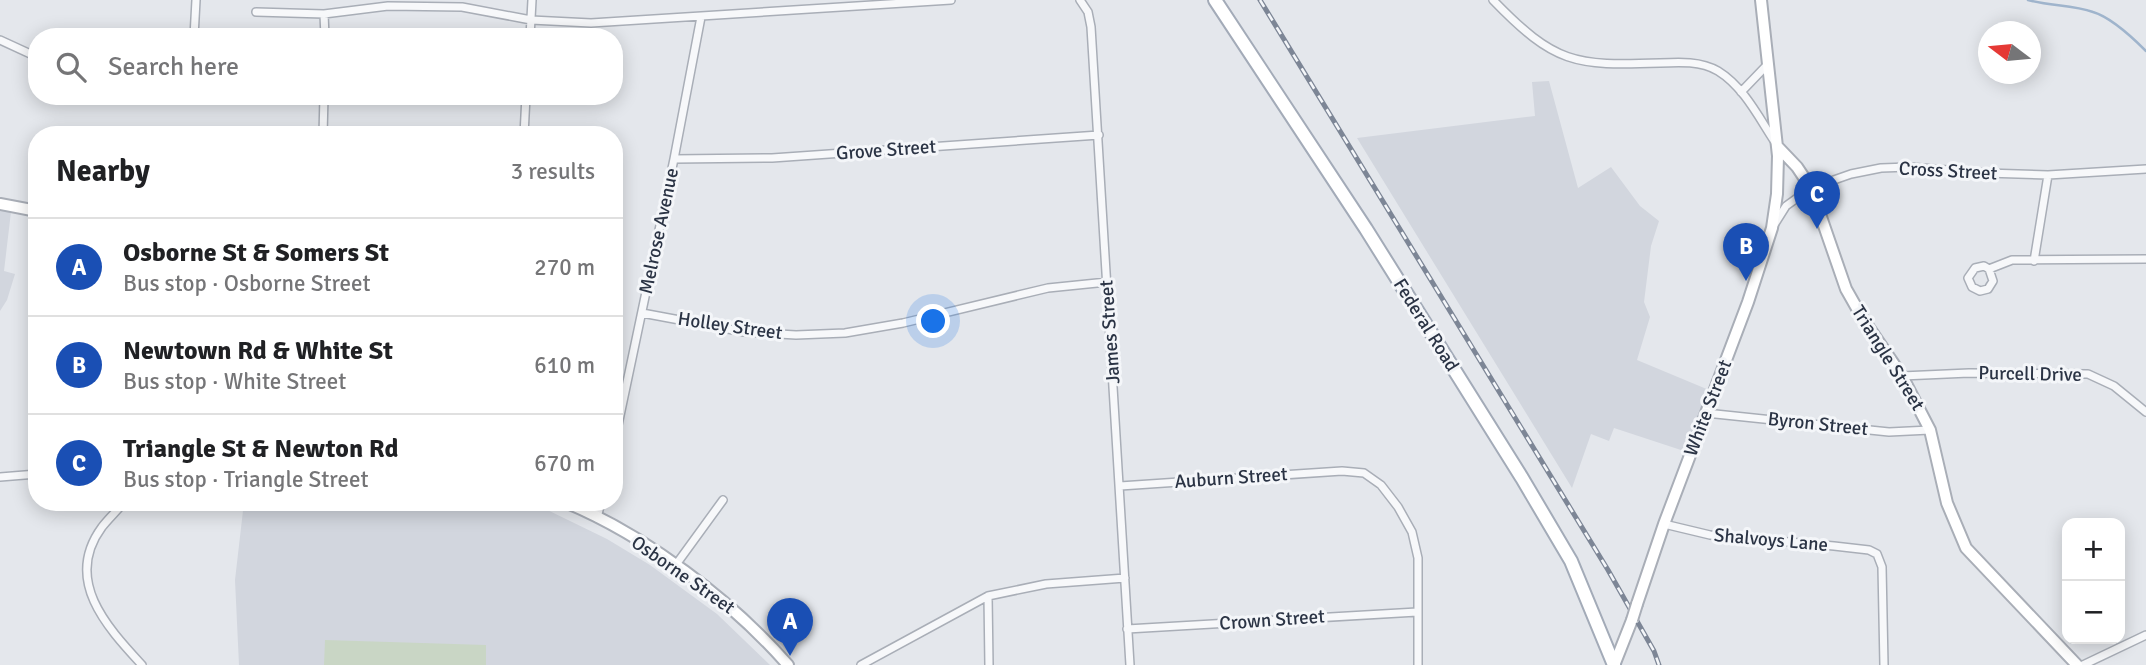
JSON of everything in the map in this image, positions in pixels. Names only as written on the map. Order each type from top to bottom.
[{"type":"main road","name":"Federal Road","points":[[1215,0],[1366,229],[1522,478],[1571,561],[1614,664]]},
{"type":"main road","name":"White Street","points":[[1614,664],[1746,306],[1772,228],[1777,194],[1777,146],[1761,0]]},
{"type":"main road","name":"Triangle Street","points":[[1777,146],[1797,167],[1811,188],[1846,289],[1902,376],[1930,430],[1947,503],[1966,548],[2077,665]]},
{"type":"main road","points":[[0,204],[28,209]]},
{"type":"main road","name":"Osborne Street","points":[[583,511],[675,566],[739,614],[788,665]]},
{"type":"street","points":[[194,28],[196,0]]},
{"type":"street","points":[[531,28],[532,0]]},
{"type":"street","points":[[256,12],[324,14],[388,6],[462,8],[531,20],[591,23],[951,0]]},
{"type":"street","name":"James Street","points":[[1081,0],[1088,12],[1091,27],[1130,665]]},
{"type":"street","points":[[1493,0],[1537,42],[1572,59],[1595,64],[1700,64],[1716,70],[1732,81],[1741,92],[1777,146]]},
{"type":"street","points":[[324,14],[325,28]]},
{"type":"street","name":"Melrose Avenue","points":[[623,402],[701,17]]},
{"type":"street","points":[[0,40],[28,53]]},
{"type":"street","points":[[1741,92],[1768,64]]},
{"type":"street","points":[[323,126],[324,105]]},
{"type":"street","points":[[524,126],[526,105]]},
{"type":"street","name":"Grove Street","points":[[674,159],[772,158],[1098,135]]},
{"type":"street","name":"Cross Street","points":[[1772,228],[1786,206],[1811,188],[1851,174],[1881,168],[1909,167],[2048,175],[2146,169]]},
{"type":"street","points":[[2034,261],[2048,175]]},
{"type":"street","points":[[1989,269],[2012,260],[2146,259]]},
{"type":"street","name":"Holley Street","points":[[642,313],[744,332],[796,335],[845,332],[903,323],[1048,288],[1107,282]]},
{"type":"street","name":"Purcell Drive","points":[[1902,376],[1969,373],[2088,374],[2114,386],[2146,412]]},
{"type":"street","name":"Byron Street","points":[[1706,413],[1889,432],[1930,430]]},
{"type":"street","name":"Auburn Street","points":[[1120,486],[1342,471],[1364,473],[1381,485],[1412,531],[1418,558],[1416,612]]},
{"type":"street","points":[[0,477],[28,475]]},
{"type":"street","points":[[675,566],[723,500]]},
{"type":"street","points":[[116,511],[95,540],[88,562],[88,582],[102,619],[142,665]]},
{"type":"street","points":[[597,518],[599,511]]},
{"type":"street","name":"Shalvoys Lane","points":[[1664,524],[1710,535],[1834,545],[1869,550],[1877,554],[1882,568],[1884,665]]},
{"type":"street","points":[[861,665],[988,596],[1046,584],[1125,578]]},
{"type":"street","points":[[988,596],[989,665]]},
{"type":"street","points":[[1416,612],[1418,665]]},
{"type":"street","name":"Crown Street","points":[[1128,629],[1416,612]]},
{"type":"street","points":[[2083,665],[2146,635]]},
{"type":"shaded area","points":[[1549,81],[1578,188],[1611,167],[1640,206],[1659,221],[1651,246],[1644,302],[1650,317],[1637,360],[1709,390],[1684,451],[1614,428],[1609,441],[1591,434],[1572,488],[1357,138],[1535,116],[1532,82]]},
{"type":"shaded area","points":[[0,210],[11,212],[4,271],[15,274],[7,300],[0,311]]},
{"type":"shaded area","points":[[243,511],[549,511],[607,539],[650,565],[717,614],[770,665],[239,665],[235,580]]},
{"type":"green space","points":[[325,640],[486,645],[486,665],[324,665]]},
{"type":"waterway","points":[[2028,0],[2077,8],[2107,18],[2146,51]]},
{"type":"railway","points":[[1260,0],[1608,570],[1654,651],[1659,665]]},
{"type":"place","name":"Triangle St & Newton Rd","points":[[1817,229]]},
{"type":"place","name":"Newtown Rd & White St","points":[[1746,281]]},
{"type":"place","name":"Osborne St & Somers St","points":[[790,656]]}]
